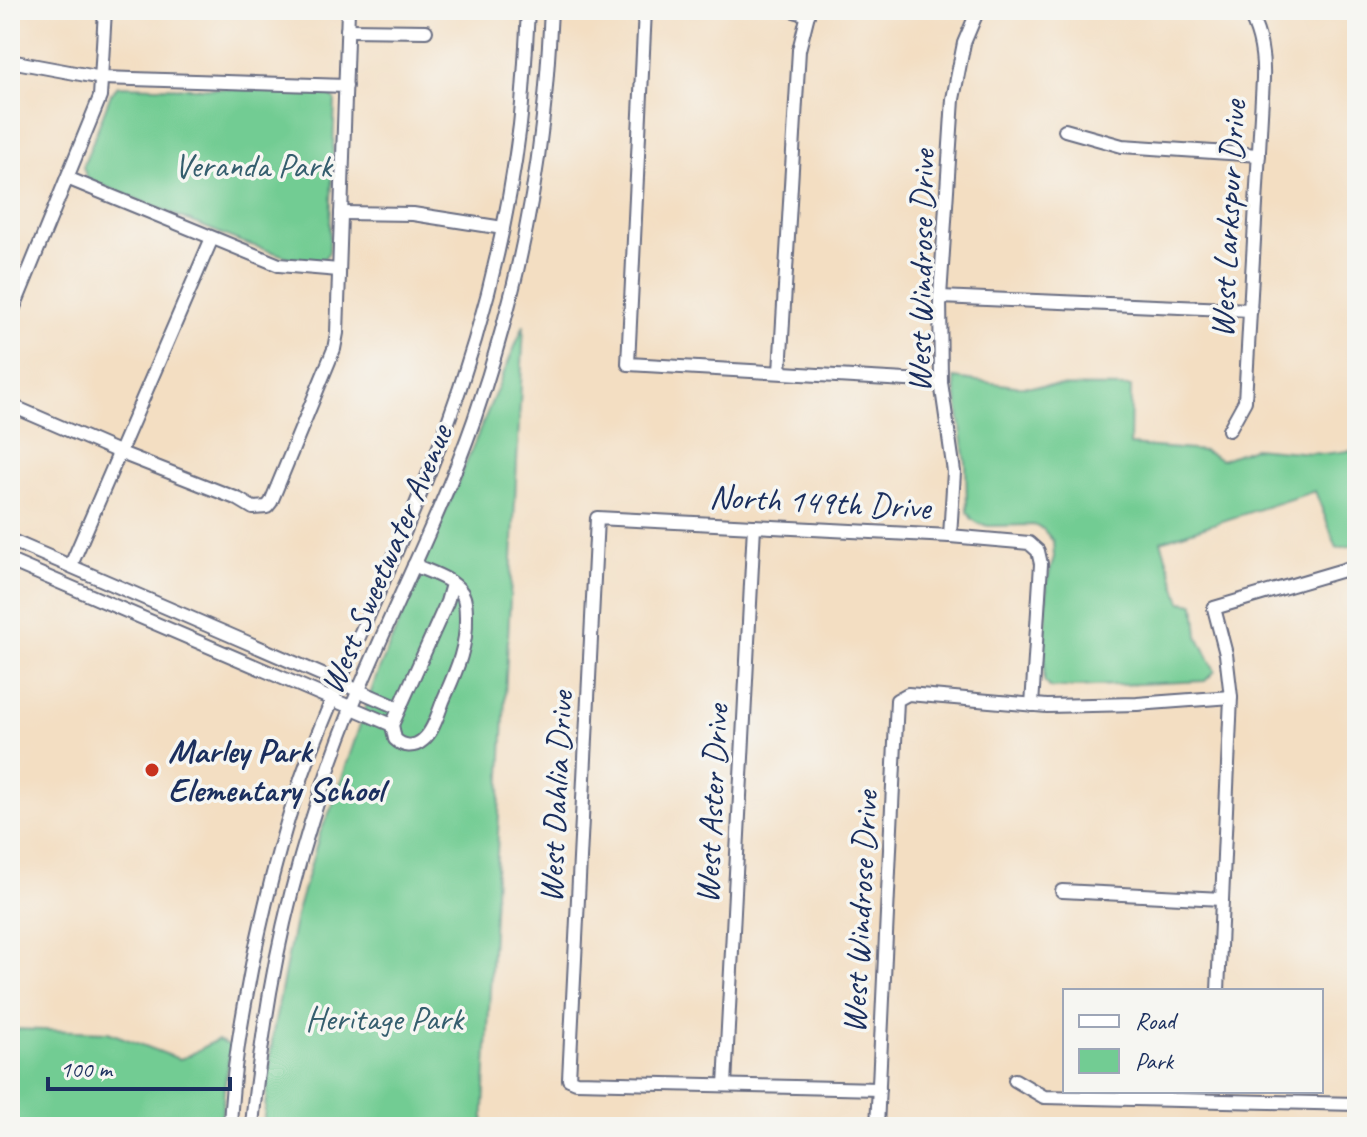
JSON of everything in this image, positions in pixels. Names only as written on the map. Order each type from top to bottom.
[{"type":"street","points":[[10,317],[100,97],[105,10]]},
{"type":"street","points":[[10,405],[238,499],[253,508],[267,507],[334,349],[337,333],[348,10]]},
{"type":"street","name":"West Sweetwater Avenue","points":[[230,1127],[243,1014],[265,904],[296,793],[447,424],[486,300],[503,228],[520,126],[528,10]]},
{"type":"street","name":"West Sweetwater Avenue","points":[[252,1127],[268,1000],[283,925],[313,815],[351,708],[473,423],[515,281],[543,124],[551,10]]},
{"type":"street","points":[[645,10],[628,364],[941,382]]},
{"type":"street","points":[[780,372],[799,50],[808,12],[791,10]]},
{"type":"street","name":"West Windrose Drive","points":[[950,536],[954,472],[941,382],[940,297],[953,99],[964,43],[978,10]]},
{"type":"street","name":"West Larkspur Drive","points":[[1229,430],[1245,401],[1263,79],[1262,52],[1255,23],[1247,10]]},
{"type":"street","points":[[347,30],[426,31]]},
{"type":"street","points":[[10,61],[102,78],[346,86]]},
{"type":"street","points":[[1065,130],[1122,146],[1259,155]]},
{"type":"street","points":[[67,178],[279,265],[339,270]]},
{"type":"street","points":[[341,213],[413,214],[503,228]]},
{"type":"street","points":[[71,565],[212,238]]},
{"type":"street","points":[[940,297],[1251,310]]},
{"type":"street","name":"North 149th Drive","points":[[597,518],[950,536],[1029,543],[1038,551],[1041,564],[1032,705]]},
{"type":"street","name":"West Dahlia Drive","points":[[597,518],[569,1079],[576,1082],[725,1085]]},
{"type":"street","name":"West Aster Drive","points":[[725,1085],[754,526]]},
{"type":"street","points":[[10,540],[399,708]]},
{"type":"street","points":[[10,561],[392,725]]},
{"type":"street","points":[[414,565],[452,584],[464,596],[466,635],[463,653],[431,729],[421,741],[409,746],[395,739],[392,725],[447,602],[452,584]]},
{"type":"street","points":[[1218,989],[1231,697],[1226,654],[1214,608],[1357,566]]},
{"type":"street","name":"West Windrose Drive","points":[[877,1127],[897,700],[908,694],[1032,705]]},
{"type":"street","points":[[1032,705],[1137,704],[1231,697]]},
{"type":"street","points":[[1062,891],[1222,899]]},
{"type":"street","points":[[1015,1080],[1044,1097],[1213,1096],[1357,1104]]},
{"type":"street","points":[[725,1085],[879,1089]]},
{"type":"green space","name":"Veranda Park","points":[[118,86],[329,94],[335,100],[329,252],[322,261],[291,258],[239,241],[87,179],[83,167],[111,94]]},
{"type":"green space","name":"Heritage Park","points":[[524,325],[483,1127],[263,1127],[273,1032],[296,915],[320,833],[334,802],[376,677]]},
{"type":"green space","points":[[954,378],[1015,386],[1131,387],[1130,445],[1204,451],[1221,460],[1253,448],[1323,454],[1357,450],[1357,545],[1337,548],[1315,491],[1161,541],[1181,602],[1195,604],[1198,636],[1215,671],[1205,681],[1050,688],[1044,681],[1047,581],[1054,557],[1053,541],[1043,529],[1033,525],[988,526],[972,519],[967,511],[966,463]]},
{"type":"green space","name":"Heritage Park","points":[[10,1029],[108,1032],[179,1059],[218,1040],[231,1046],[221,1127],[10,1127]]},
{"type":"place","name":"Marley Park Elementary School","points":[[152,770]]}]
